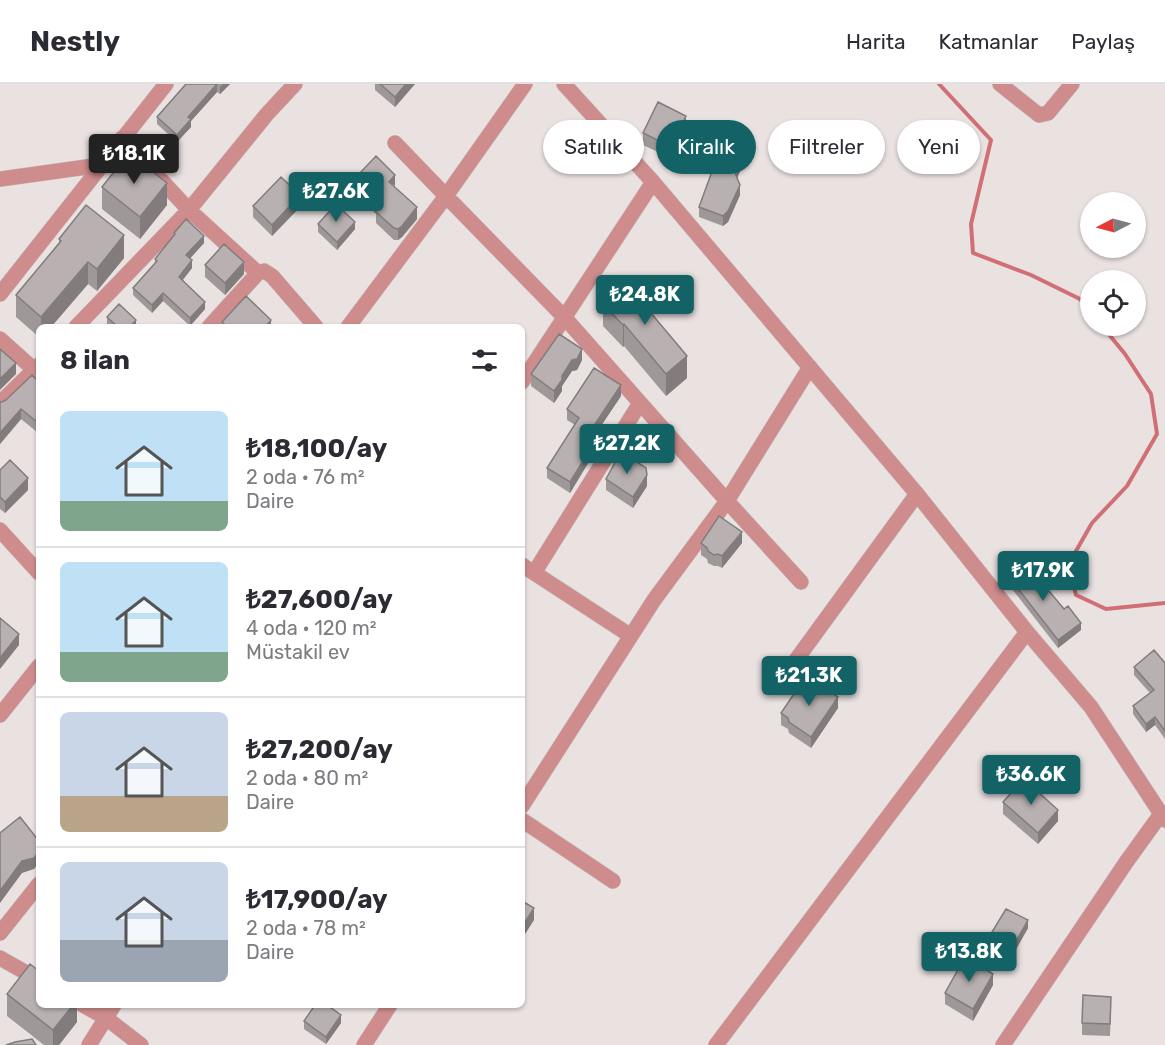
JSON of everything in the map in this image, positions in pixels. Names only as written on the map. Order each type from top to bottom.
[{"type":"street","points":[[1,292],[166,84]]},
{"type":"street","points":[[79,324],[189,210],[267,114],[296,84]]},
{"type":"street","points":[[350,324],[446,196],[525,84]]},
{"type":"street","points":[[564,84],[653,182],[917,495],[1090,707],[1163,817],[1126,861],[1003,1045]]},
{"type":"street","points":[[1000,84],[1039,115],[1048,113],[1072,84]]},
{"type":"street","points":[[122,138],[189,210],[258,273]]},
{"type":"street","points":[[395,143],[565,318],[801,582]]},
{"type":"street","points":[[0,179],[101,165]]},
{"type":"street","points":[[525,378],[653,182]]},
{"type":"street","points":[[211,324],[258,273],[264,271],[273,276],[313,324]]},
{"type":"street","points":[[0,339],[36,368]]},
{"type":"street","points":[[525,801],[654,600],[727,501],[810,367]]},
{"type":"street","points":[[0,403],[36,372]]},
{"type":"street","points":[[631,636],[528,569],[640,403]]},
{"type":"street","points":[[780,682],[917,495]]},
{"type":"street","points":[[0,530],[36,570]]},
{"type":"street","points":[[716,1045],[1027,632]]},
{"type":"street","points":[[0,715],[36,670]]},
{"type":"street","points":[[525,822],[613,881]]},
{"type":"street","points":[[0,933],[36,888]]},
{"type":"street","points":[[0,958],[36,978]]},
{"type":"street","points":[[363,1045],[388,1008]]},
{"type":"street","points":[[89,1045],[110,1011],[141,1045]]},
{"type":"building","points":[[186,84],[217,84],[188,117],[191,119],[177,135],[157,117]]},
{"type":"building","points":[[380,84],[406,84],[395,97]]},
{"type":"building","points":[[658,102],[686,116],[684,120],[656,120],[656,140],[644,134]]},
{"type":"building","points":[[129,153],[167,183],[140,217],[102,187]]},
{"type":"building","points":[[376,156],[395,175],[389,182],[417,207],[398,229],[376,212],[377,203],[355,182],[356,177]]},
{"type":"building","points":[[711,174],[735,174],[740,185],[728,211],[723,216],[699,207]]},
{"type":"building","points":[[281,177],[300,195],[272,225],[253,206]]},
{"type":"building","points":[[336,204],[355,222],[337,242],[318,224]]},
{"type":"building","points":[[86,205],[124,235],[97,269],[88,262],[41,317],[16,295],[61,241],[59,239]]},
{"type":"building","points":[[186,219],[204,236],[186,255],[192,260],[179,277],[205,302],[190,318],[163,293],[152,305],[133,288],[157,261],[155,259]]},
{"type":"building","points":[[224,244],[244,262],[225,283],[205,265]]},
{"type":"building","points":[[631,279],[650,300],[645,306],[687,356],[666,374],[624,324],[603,304]]},
{"type":"building","points":[[246,296],[271,320],[268,324],[224,324],[222,322]]},
{"type":"building","points":[[119,304],[136,320],[133,324],[115,324],[107,317]]},
{"type":"building","points":[[559,334],[582,349],[577,359],[572,360],[554,391],[531,374]]},
{"type":"building","points":[[0,349],[16,363],[0,379]]},
{"type":"building","points":[[594,368],[621,385],[585,439],[593,445],[570,482],[547,468],[579,418],[567,409]]},
{"type":"building","points":[[32,375],[36,379],[36,421],[21,409],[0,433],[0,402],[6,400]]},
{"type":"building","points":[[625,454],[646,468],[647,475],[633,497],[606,479],[618,457]]},
{"type":"building","points":[[10,460],[28,478],[5,502],[0,497],[0,470]]},
{"type":"building","points":[[719,516],[742,532],[722,556],[714,555],[701,543]]},
{"type":"building","points":[[1022,560],[1041,587],[1044,585],[1064,609],[1068,606],[1081,623],[1058,640],[1005,572]]},
{"type":"building","points":[[0,618],[19,634],[0,658]]},
{"type":"building","points":[[1154,650],[1165,663],[1165,731],[1155,717],[1146,724],[1133,706],[1154,690],[1134,667]]},
{"type":"building","points":[[804,679],[815,682],[838,697],[811,737],[789,722],[788,718],[781,713]]},
{"type":"building","points":[[1024,779],[1058,810],[1038,833],[1003,802]]},
{"type":"building","points":[[20,817],[36,837],[36,855],[34,858],[22,861],[0,891],[0,833]]},
{"type":"building","points":[[525,903],[534,908],[525,922]]},
{"type":"building","points":[[1006,909],[1028,920],[1015,943],[992,932]]},
{"type":"building","points":[[965,957],[993,974],[973,1009],[945,993]]},
{"type":"building","points":[[30,964],[36,969],[36,1008],[71,1008],[53,1030],[7,994]]},
{"type":"building","points":[[1083,995],[1111,997],[1110,1024],[1082,1023]]},
{"type":"building","points":[[313,1008],[331,1008],[341,1015],[326,1037],[304,1021]]},
{"type":"building","points":[[32,1039],[36,1045],[6,1045],[15,1042]]},
{"type":"waterway","points":[[939,84],[991,140],[971,224],[973,253],[1031,275],[1080,299]]},
{"type":"waterway","points":[[1110,336],[1151,394],[1157,434],[1127,486],[1092,523],[1068,565],[1076,595],[1106,609],[1165,603]]}]
